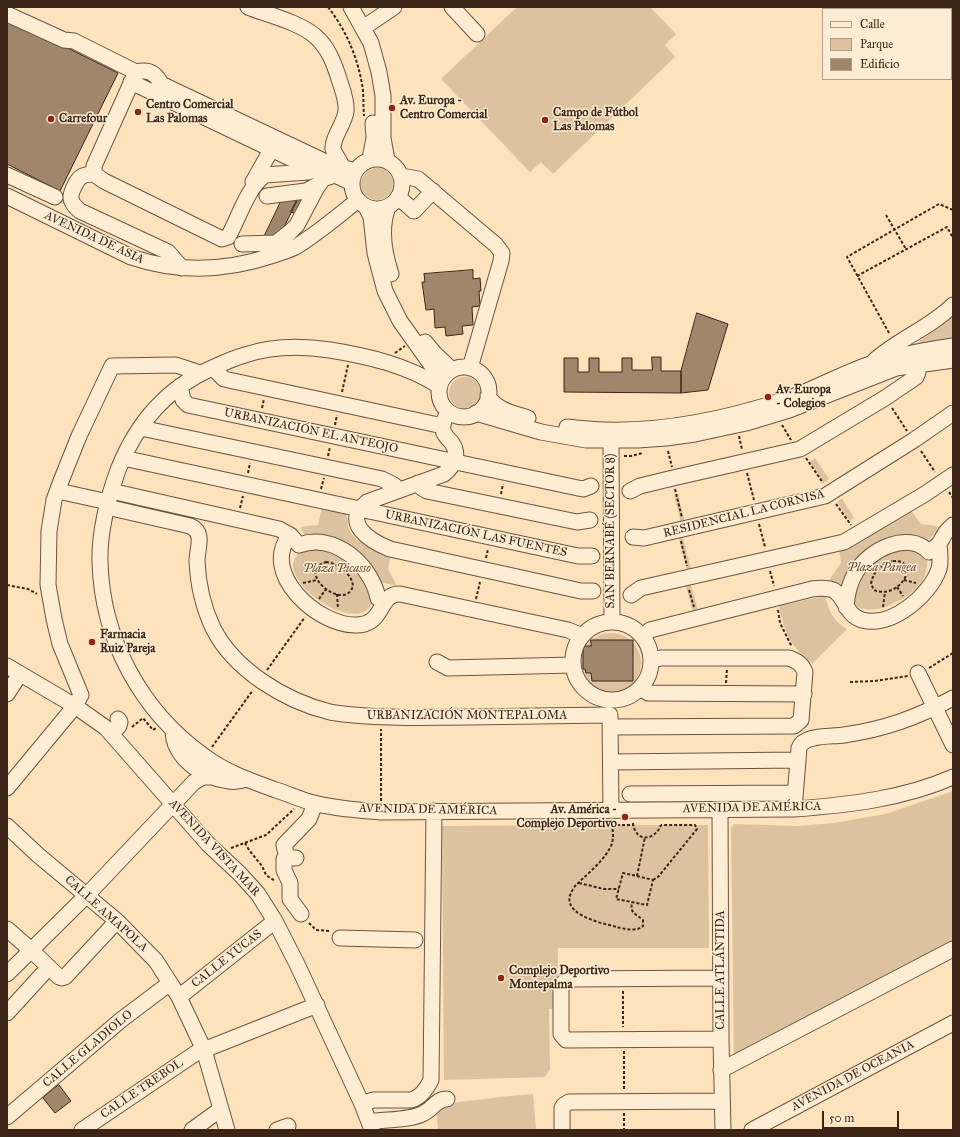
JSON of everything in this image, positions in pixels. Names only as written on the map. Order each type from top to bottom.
[{"type":"street","points":[[248,7],[304,29],[315,36],[327,51],[335,67],[344,93],[346,106],[345,119],[333,149],[346,174],[353,192],[371,217],[375,253],[385,291],[400,321],[444,379]]},
{"type":"street","points":[[340,7],[361,44],[368,69],[372,91],[374,138],[370,159]]},
{"type":"street","points":[[351,7],[371,43],[379,72],[383,96],[383,138],[386,160]]},
{"type":"street","points":[[363,28],[394,7]]},
{"type":"street","points":[[455,8],[477,34]]},
{"type":"street","points":[[7,14],[64,40],[77,43],[134,77]]},
{"type":"street","points":[[94,174],[94,166],[134,77],[142,70],[154,74],[161,84],[190,104],[253,134],[330,164],[346,174]]},
{"type":"street","points":[[253,134],[271,150],[318,176]]},
{"type":"street","points":[[252,189],[253,181],[271,150]]},
{"type":"street","points":[[242,244],[276,243],[280,240],[297,225],[318,176],[323,173],[346,174],[370,159],[378,158],[393,164],[401,176],[403,185],[401,194],[393,202],[381,209],[373,209],[362,203]]},
{"type":"street","points":[[182,268],[168,252],[80,211],[71,198],[71,193],[79,179],[83,176],[94,174],[104,181],[222,239],[228,237],[252,189],[259,179],[265,175],[302,172],[318,176]]},
{"type":"street","points":[[7,175],[55,197]]},
{"type":"street","points":[[267,196],[306,191],[314,188],[318,176]]},
{"type":"street","points":[[401,176],[418,179],[496,245],[502,253],[470,368]]},
{"type":"street","points":[[393,202],[414,211],[432,191]]},
{"type":"street","name":"AVENIDA DE ASIA","points":[[7,196],[131,257],[149,263],[182,268],[223,267],[259,260],[296,247],[329,223],[362,203]]},
{"type":"street","points":[[393,202],[383,222],[388,266],[405,310],[418,332],[435,354],[444,379]]},
{"type":"street","points":[[870,364],[885,351],[926,326],[953,305]]},
{"type":"street","points":[[488,396],[492,402],[501,409],[561,427],[600,430],[634,430],[694,424],[747,411],[785,399],[870,364],[953,346]]},
{"type":"street","name":"AVENIDA DE AMÉRICA","points":[[444,379],[427,378],[388,363],[351,354],[304,348],[278,349],[247,354],[206,371],[180,386],[157,406],[141,428],[123,458],[109,500],[102,536],[99,561],[108,618],[120,655],[135,682],[169,726],[205,757],[247,779],[310,802],[348,809],[381,812],[594,810],[611,818],[632,818],[662,810],[794,809],[834,806],[876,800],[938,784],[953,777]]},
{"type":"street","points":[[403,369],[417,367],[422,360],[423,353]]},
{"type":"street","points":[[476,413],[541,432],[586,440],[610,441],[666,438],[746,423],[789,410],[896,368],[953,360]]},
{"type":"street","points":[[630,491],[640,486],[800,449],[885,398],[916,377],[918,372],[918,364]]},
{"type":"street","points":[[7,788],[75,706],[81,695],[60,644],[54,619],[48,585],[49,531],[54,500],[79,436],[112,366],[176,365],[206,371],[224,379],[443,426]]},
{"type":"street","points":[[457,368],[470,368],[476,371],[486,381],[488,396],[482,409],[476,413],[462,417],[449,412],[440,400],[439,394],[444,379],[457,368]]},
{"type":"street","name":"URBANIZACIÓN EL ANTEOJO","points":[[180,386],[183,400],[188,405],[455,462]]},
{"type":"street","points":[[449,412],[444,419],[443,426],[445,434],[455,448],[456,454],[453,467],[444,474],[367,502],[360,509],[357,524],[360,529],[371,540],[390,549],[581,591],[593,590]]},
{"type":"street","name":"RESIDENCIAL LA CORNISA","points":[[633,537],[644,538],[825,496],[914,440],[953,413]]},
{"type":"street","points":[[141,428],[382,479],[394,485],[398,490]]},
{"type":"street","name":"SAN BERNABÉ (SECTOR 8)","points":[[610,441],[612,621]]},
{"type":"street","points":[[123,458],[360,509]]},
{"type":"street","points":[[455,462],[583,489],[591,486]]},
{"type":"street","points":[[631,595],[641,588],[844,542],[925,494],[953,475]]},
{"type":"street","points":[[418,483],[422,488],[428,491],[577,522],[590,520]]},
{"type":"street","points":[[58,491],[279,530],[290,535],[299,545],[315,541],[339,547],[360,563],[369,574],[378,598],[385,601]]},
{"type":"street","name":"URBANIZACIÓN MONTEPALOMA","points":[[109,500],[190,526],[197,531],[199,540],[197,559],[198,578],[208,616],[221,642],[246,669],[260,680],[290,697],[324,710],[381,718],[610,721],[794,726],[801,720],[805,672],[803,667],[797,661],[789,658],[727,658]]},
{"type":"street","name":"URBANIZACIÓN LAS FUENTES","points":[[360,509],[578,556],[592,556]]},
{"type":"street","points":[[846,607],[847,592],[850,583],[861,564],[874,554],[891,545],[904,542],[918,544],[928,552],[939,544],[946,532],[953,525]]},
{"type":"street","points":[[290,535],[282,548],[281,558],[282,568],[287,579],[295,592],[312,608],[333,620],[346,624],[357,625],[368,623],[375,619],[385,601],[391,595],[400,594],[568,630],[582,636]]},
{"type":"street","points":[[611,818],[610,721],[615,707],[641,688],[649,676],[652,660],[648,645],[643,636],[650,630],[821,588],[835,591],[851,614],[856,618],[873,622],[881,620],[914,603],[926,592],[934,580],[939,568],[941,555],[939,544]]},
{"type":"street","name":"SAN BERNABÉ (SECTOR 8)","points":[[610,721],[600,702],[580,683],[576,676],[573,665],[575,646],[590,628],[612,621],[627,624],[643,636]]},
{"type":"street","points":[[652,660],[661,658],[727,658]]},
{"type":"street","points":[[437,662],[448,668],[573,665]]},
{"type":"street","points":[[7,694],[13,670]]},
{"type":"street","name":"AVENIDA VISTA MAR","points":[[13,670],[75,706],[90,716],[111,734],[208,844],[240,874],[258,894],[275,921],[317,1005],[371,1126]]},
{"type":"street","points":[[918,673],[953,745]]},
{"type":"street","points":[[641,688],[648,693],[804,694]]},
{"type":"street","points":[[591,694],[598,698],[613,700],[628,697]]},
{"type":"street","points":[[794,809],[800,744],[806,739],[843,736],[881,729],[916,717],[953,698]]},
{"type":"street","points":[[111,734],[120,725],[118,719]]},
{"type":"street","points":[[169,726],[180,754],[201,772],[211,777]]},
{"type":"street","points":[[611,762],[798,760]]},
{"type":"street","points":[[193,766],[196,772],[194,782]]},
{"type":"street","points":[[7,974],[87,895],[194,782],[203,777],[211,777],[228,781],[247,779]]},
{"type":"street","points":[[630,794],[795,793]]},
{"type":"street","points":[[301,914],[290,899],[290,883],[284,870],[284,859],[291,857],[284,848],[286,842],[309,819],[310,802]]},
{"type":"street","name":"CALLE ATLÁNTIDA","points":[[720,809],[721,1070],[723,1130]]},
{"type":"street","points":[[362,1104],[373,1100],[416,1099],[431,1080],[434,811]]},
{"type":"street","name":"CALLE AMAPOLA","points":[[7,826],[38,855],[117,921],[156,961],[179,997],[204,1050],[226,1130]]},
{"type":"street","points":[[7,929],[60,978],[65,977],[117,921]]},
{"type":"street","name":"CALLE YUCAS","points":[[179,997],[275,921]]},
{"type":"street","points":[[415,940],[433,921]]},
{"type":"street","points":[[340,938],[415,940],[433,957]]},
{"type":"street","points":[[721,1070],[953,949]]},
{"type":"street","points":[[7,1013],[49,967]]},
{"type":"street","points":[[721,978],[570,979],[564,982],[561,989],[561,1034],[564,1039],[568,1041],[721,1039]]},
{"type":"street","name":"CALLE GLADIOLO","points":[[8,1126],[122,1020],[170,983]]},
{"type":"street","name":"CALLE TREBOL","points":[[82,1130],[196,1052],[317,1005]]},
{"type":"street","name":"AVENIDA DE OCEANIA","points":[[752,1130],[953,1023]]},
{"type":"street","points":[[371,1126],[415,1117],[427,1112],[438,1101],[447,1099]]},
{"type":"street","points":[[562,1130],[562,1112],[566,1103],[624,1101],[722,1101]]},
{"type":"street","points":[[192,1130],[221,1109]]},
{"type":"path","points":[[896,345],[847,257],[939,204],[953,210]]},
{"type":"path","points":[[886,215],[906,249]]},
{"type":"path","points":[[857,276],[946,227],[953,238]]},
{"type":"path","points":[[780,422],[794,443],[800,449],[829,494],[850,523],[860,533]]},
{"type":"path","points":[[668,451],[682,519],[679,530],[688,571],[686,577],[696,618]]},
{"type":"path","points":[[893,561],[903,562],[906,566],[905,577],[901,583],[891,591],[885,592],[874,590],[871,584],[874,574],[879,568],[893,561]]},
{"type":"path","points":[[326,562],[341,568],[352,579],[353,586],[350,592],[344,595],[331,592],[321,584],[317,580],[316,572],[319,565],[326,562]]},
{"type":"path","points":[[7,585],[28,589],[39,596],[50,595]]},
{"type":"path","points":[[850,682],[875,681],[918,673],[953,653]]},
{"type":"path","points":[[726,694],[727,658]]},
{"type":"path","points":[[131,727],[143,718],[153,730],[169,726]]},
{"type":"path","points":[[381,718],[381,812]]},
{"type":"path","points":[[222,858],[228,850],[233,847],[266,835],[310,802]]},
{"type":"path","points":[[594,810],[593,825],[611,818],[632,818],[635,832],[641,837],[654,836],[659,831],[662,810]]},
{"type":"path","points":[[611,818],[613,836],[610,848],[602,859],[574,888],[569,899],[569,903],[573,909],[583,917],[618,928],[638,929],[643,926],[644,923],[643,920],[631,910],[632,902]]},
{"type":"path","points":[[653,880],[623,873],[616,899],[647,905],[653,880],[658,877],[697,829],[694,825],[661,825]]},
{"type":"path","points":[[637,876],[645,837]]},
{"type":"path","points":[[245,843],[262,866],[266,875],[277,882]]},
{"type":"path","points":[[579,883],[604,889],[619,889]]},
{"type":"path","points":[[301,914],[316,930],[333,931],[340,938]]},
{"type":"path","points":[[623,979],[624,1130]]},
{"type":"green space","name":"Campo de Fútbol Las Palomas","points":[[517,7],[650,7],[676,34],[665,45],[675,57],[553,174],[541,162],[530,172],[441,79]]},
{"type":"green space","points":[[374,168],[380,168],[390,175],[393,184],[392,190],[386,197],[380,200],[374,200],[364,193],[361,187],[361,181],[368,171]]},
{"type":"green space","points":[[953,316],[953,342],[910,348]]},
{"type":"green space","points":[[465,377],[476,382],[481,393],[476,404],[465,409],[454,404],[449,393],[454,382]]},
{"type":"green space","points":[[815,458],[829,479],[824,483],[810,462]]},
{"type":"green space","points":[[678,494],[685,523],[681,523],[674,495]]},
{"type":"green space","points":[[842,498],[854,518],[850,521],[837,502]]},
{"type":"green space","name":"Plaza Picasso","points":[[322,507],[346,513],[351,534],[366,546],[390,558],[388,569],[397,586],[376,581],[376,593],[374,599],[367,610],[357,614],[344,612],[330,607],[317,599],[305,588],[297,577],[293,567],[294,560],[305,538],[301,527],[318,525]]},
{"type":"green space","name":"Plaza Pangea","points":[[910,509],[921,524],[936,526],[943,530],[928,540],[927,569],[923,579],[919,585],[897,602],[879,609],[871,610],[860,608],[834,585],[830,579],[841,563],[839,549]]},
{"type":"green space","points":[[682,535],[691,569],[687,570],[678,536]]},
{"type":"green space","points":[[690,582],[698,611],[693,612],[685,583]]},
{"type":"green space","points":[[825,596],[832,615],[838,623],[847,629],[812,664],[794,645],[786,631],[779,606]]},
{"type":"green space","points":[[605,633],[617,633],[628,638],[636,646],[641,657],[639,675],[628,688],[617,693],[605,693],[594,688],[586,680],[581,669],[581,657],[586,646],[594,638]]},
{"type":"green space","points":[[953,791],[953,941],[734,1057],[731,828],[734,824],[797,826],[834,823],[886,814]]},
{"type":"green space","name":"Complejo Deportivo Montepalma","points":[[708,825],[709,948],[558,948],[558,1009],[549,1009],[550,1069],[545,1077],[444,1080],[442,826]]},
{"type":"green space","points":[[533,1094],[536,1130],[438,1130],[436,1105]]},
{"type":"building","name":"Carrefour","points":[[7,18],[118,73],[60,191],[7,164]]},
{"type":"building","points":[[288,187],[301,193],[277,241],[265,235]]},
{"type":"building","points":[[299,196],[305,199],[296,214],[291,212]]},
{"type":"building","points":[[473,270],[473,279],[480,278],[481,291],[479,291],[480,306],[472,307],[473,325],[462,326],[463,334],[446,336],[445,327],[435,328],[434,309],[426,310],[422,282],[425,282],[424,274]]},
{"type":"building","points":[[697,313],[728,324],[708,390],[681,393],[681,371]]},
{"type":"building","points":[[652,357],[661,357],[661,371],[681,371],[681,393],[564,392],[564,358],[578,358],[578,372],[589,372],[589,358],[599,358],[599,372],[622,372],[622,358],[632,358],[632,370],[652,370]]},
{"type":"building","points":[[591,640],[633,640],[633,681],[592,681],[591,673],[586,673],[585,669],[583,669],[583,646],[591,646]]},
{"type":"building","points":[[59,1085],[71,1101],[55,1113],[43,1098]]},
{"type":"place","name":"Av. Europa - Centro Comercial","points":[[392,108]]},
{"type":"place","name":"Centro Comercial Las Palomas","points":[[138,112]]},
{"type":"place","name":"Carrefour","points":[[51,119]]},
{"type":"place","name":"Campo de Fútbol Las Palomas","points":[[545,120]]},
{"type":"place","name":"Av. Europa - Colegios","points":[[768,397]]},
{"type":"place","name":"Farmacia Ruiz Pareja","points":[[92,642]]},
{"type":"place","name":"Av. América - Complejo Deportivo","points":[[625,817]]},
{"type":"place","name":"Complejo Deportivo Montepalma","points":[[501,978]]}]
